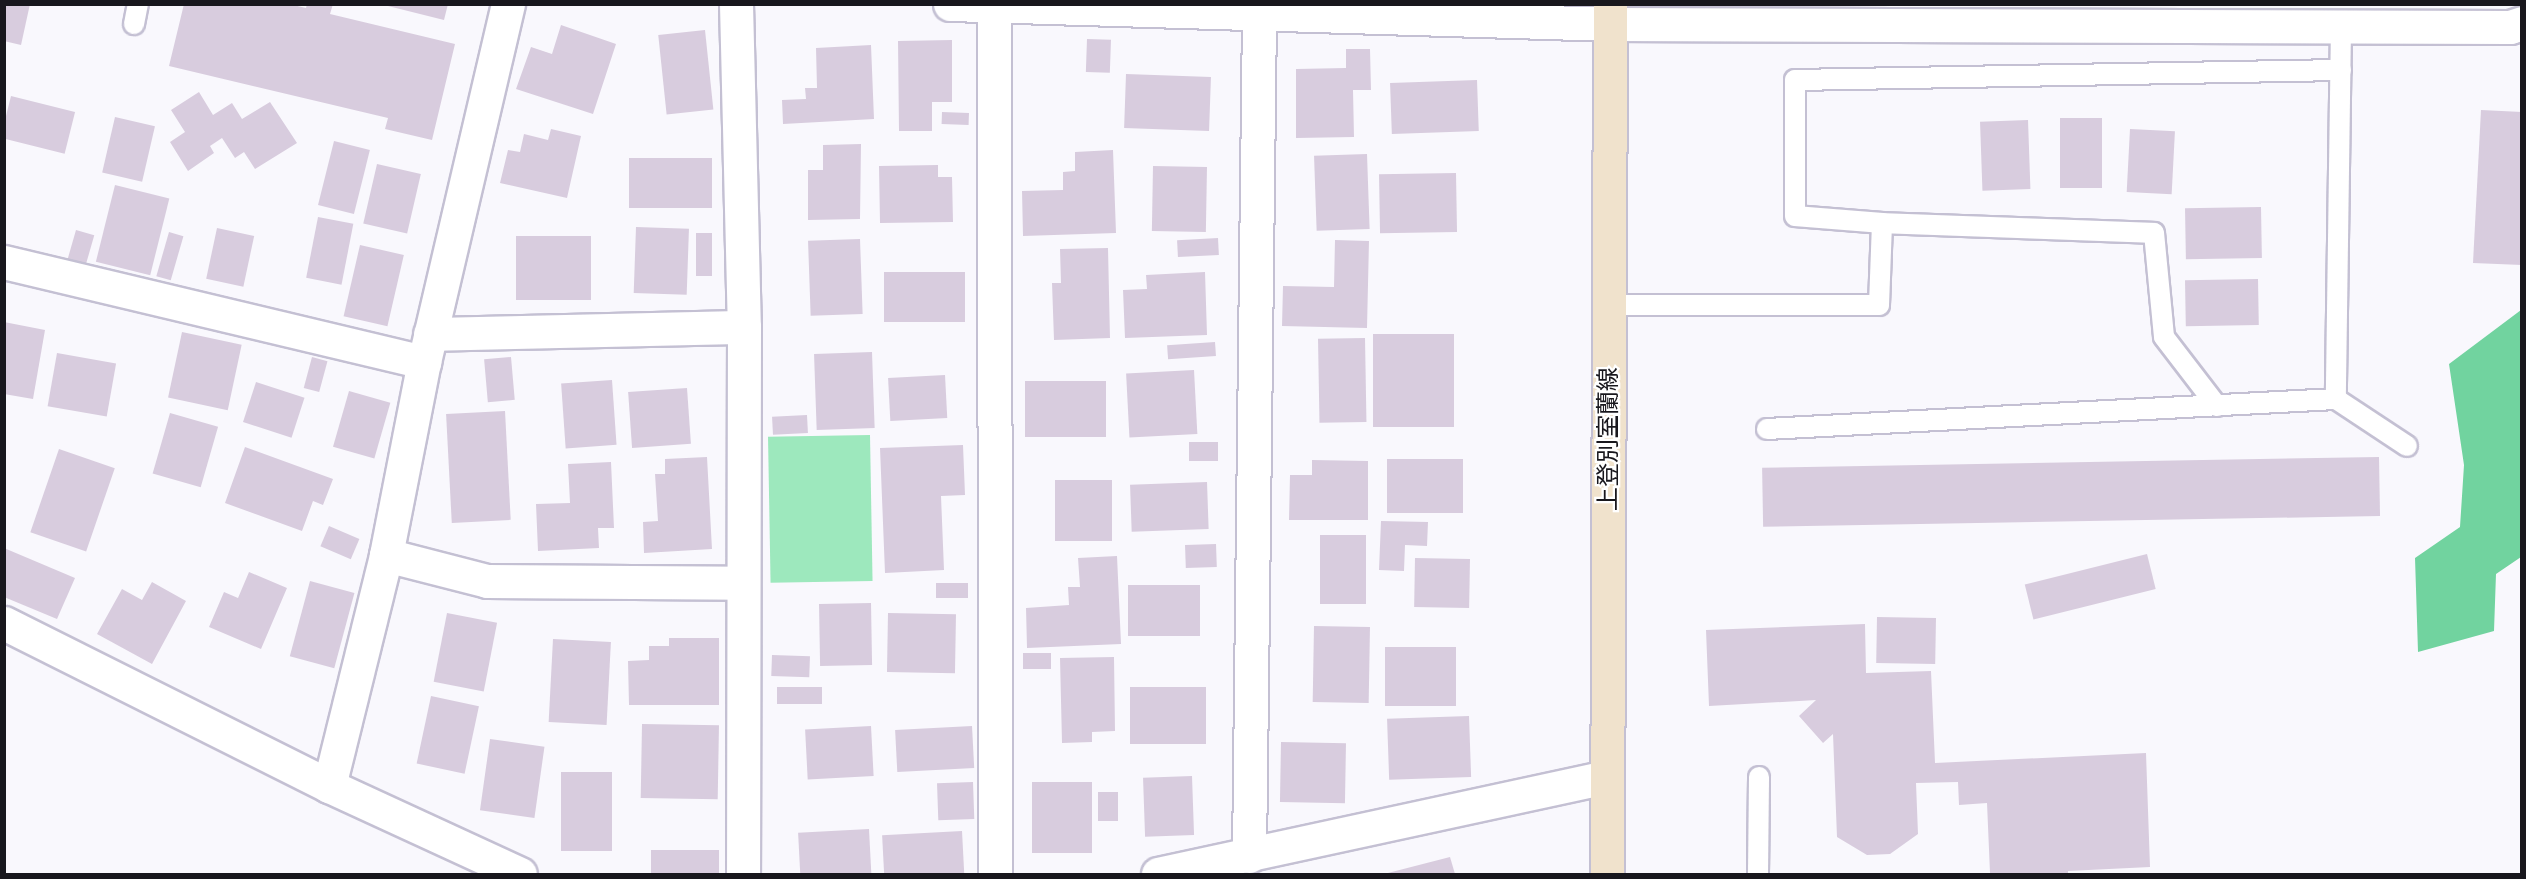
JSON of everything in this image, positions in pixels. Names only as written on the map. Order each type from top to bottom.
[{"type":"main road","name":"上登別室蘭線","points":[[1607,874],[1611,14]]},
{"type":"street","points":[[329,786],[386,555],[427,348],[507,4]]},
{"type":"street","points":[[736,4],[744,327],[742,874]]},
{"type":"street","points":[[950,4],[1258,14],[1611,14],[2341,26],[2510,27],[2522,23]]},
{"type":"street","points":[[994,6],[995,874]]},
{"type":"street","points":[[1249,856],[1258,14]]},
{"type":"street","points":[[4,262],[427,348],[744,327]]},
{"type":"street","points":[[386,555],[487,581],[742,583]]},
{"type":"street","points":[[4,623],[329,786],[520,874]]},
{"type":"street","points":[[1158,874],[1606,777]]},
{"type":"lane","points":[[2336,399],[2341,26]]},
{"type":"lane","points":[[2217,406],[2164,337],[2154,233],[1882,223],[1795,216],[1795,80],[2342,70]]},
{"type":"lane","points":[[1609,305],[1879,305],[1882,223]]},
{"type":"lane","points":[[1767,429],[2336,399],[2407,446]]},
{"type":"lane","points":[[1758,874],[1759,777]]},
{"type":"green space","points":[[2521,310],[2521,557],[2496,574],[2494,631],[2418,652],[2415,558],[2460,527],[2464,465],[2449,364]]},
{"type":"green space","points":[[870,435],[873,581],[771,583],[768,437]]},
{"type":"building","points":[[4,4],[30,4],[21,45],[4,41]]},
{"type":"building","points":[[184,4],[289,4],[306,8],[307,4],[333,4],[330,14],[455,44],[432,140],[385,129],[388,118],[169,66]]},
{"type":"building","points":[[380,4],[448,4],[444,20]]},
{"type":"building","points":[[561,25],[616,44],[593,114],[516,89],[531,47],[552,54]]},
{"type":"building","points":[[705,30],[713,110],[667,114],[658,35]]},
{"type":"building","points":[[1087,39],[1111,40],[1110,73],[1086,72]]},
{"type":"building","points":[[952,40],[952,102],[932,102],[932,131],[899,131],[898,41]]},
{"type":"building","points":[[871,45],[874,119],[783,124],[782,100],[806,99],[805,88],[817,88],[816,48]]},
{"type":"building","points":[[1346,49],[1370,49],[1371,90],[1353,90],[1354,137],[1296,138],[1296,69],[1346,68]]},
{"type":"building","points":[[1126,74],[1211,77],[1209,131],[1124,128]]},
{"type":"building","points":[[1477,80],[1479,131],[1392,134],[1390,83]]},
{"type":"building","points":[[199,92],[213,115],[232,103],[242,119],[270,102],[297,143],[255,169],[244,152],[235,158],[222,138],[210,146],[214,153],[188,171],[170,142],[185,132],[171,110]]},
{"type":"building","points":[[11,96],[75,112],[65,154],[4,139],[4,124]]},
{"type":"building","points":[[2481,110],[2522,112],[2522,265],[2473,263]]},
{"type":"building","points":[[942,112],[969,113],[969,125],[942,124]]},
{"type":"building","points":[[115,117],[155,126],[142,182],[102,173]]},
{"type":"building","points":[[2060,118],[2102,118],[2102,188],[2060,188]]},
{"type":"building","points":[[2028,120],[2030,189],[1982,191],[1980,122]]},
{"type":"building","points":[[551,129],[581,136],[567,198],[500,183],[508,150],[520,152],[524,134],[548,140]]},
{"type":"building","points":[[2130,129],[2175,131],[2172,194],[2127,192]]},
{"type":"building","points":[[334,141],[370,150],[354,214],[318,205]]},
{"type":"building","points":[[861,144],[860,219],[808,220],[808,170],[823,170],[823,145]]},
{"type":"building","points":[[1113,150],[1116,233],[1023,236],[1022,191],[1063,190],[1063,172],[1075,171],[1075,152]]},
{"type":"building","points":[[1367,154],[1370,229],[1317,231],[1314,156]]},
{"type":"building","points":[[629,158],[712,158],[712,208],[629,208]]},
{"type":"building","points":[[377,164],[421,174],[407,234],[363,223]]},
{"type":"building","points":[[938,165],[938,177],[952,177],[953,222],[880,223],[879,166]]},
{"type":"building","points":[[1153,166],[1207,167],[1206,232],[1152,231]]},
{"type":"building","points":[[1456,173],[1457,232],[1380,233],[1379,174]]},
{"type":"building","points":[[115,185],[169,199],[150,275],[96,262]]},
{"type":"building","points":[[2261,207],[2262,258],[2186,259],[2185,208]]},
{"type":"building","points":[[318,217],[353,224],[342,285],[306,278]]},
{"type":"building","points":[[636,227],[689,229],[687,295],[634,293]]},
{"type":"building","points":[[217,228],[254,236],[243,287],[206,279]]},
{"type":"building","points":[[76,230],[94,235],[86,264],[68,259]]},
{"type":"building","points":[[169,232],[183,236],[171,280],[156,276]]},
{"type":"building","points":[[696,233],[712,233],[712,276],[696,276]]},
{"type":"building","points":[[516,236],[591,236],[591,300],[516,300]]},
{"type":"building","points":[[1218,238],[1219,255],[1178,257],[1177,240]]},
{"type":"building","points":[[860,239],[863,314],[811,316],[808,241]]},
{"type":"building","points":[[1335,240],[1369,241],[1367,328],[1282,326],[1283,286],[1334,287]]},
{"type":"building","points":[[360,245],[404,255],[387,326],[344,316]]},
{"type":"building","points":[[1108,248],[1110,338],[1054,340],[1052,283],[1061,283],[1060,249]]},
{"type":"building","points":[[884,272],[965,272],[965,322],[884,322]]},
{"type":"building","points":[[1205,272],[1207,335],[1125,338],[1123,290],[1147,289],[1146,275]]},
{"type":"building","points":[[2258,279],[2259,325],[2186,326],[2185,280]]},
{"type":"building","points":[[4,322],[45,330],[33,399],[4,394]]},
{"type":"building","points":[[182,332],[242,345],[228,410],[168,398]]},
{"type":"building","points":[[1373,334],[1454,334],[1454,427],[1373,427]]},
{"type":"building","points":[[1365,338],[1366,422],[1319,423],[1318,339]]},
{"type":"building","points":[[1215,342],[1216,356],[1168,359],[1167,345]]},
{"type":"building","points":[[872,352],[875,428],[817,430],[814,354]]},
{"type":"building","points":[[57,353],[116,363],[107,417],[48,406]]},
{"type":"building","points":[[312,357],[327,361],[319,392],[304,388]]},
{"type":"building","points":[[511,357],[515,400],[488,402],[484,359]]},
{"type":"building","points":[[1194,370],[1197,434],[1129,437],[1126,374]]},
{"type":"building","points":[[945,375],[947,418],[890,421],[888,378]]},
{"type":"building","points":[[612,380],[617,445],[566,448],[561,384]]},
{"type":"building","points":[[1025,381],[1106,381],[1106,437],[1025,437]]},
{"type":"building","points":[[256,382],[305,398],[292,438],[243,422]]},
{"type":"building","points":[[687,388],[691,444],[632,448],[628,392]]},
{"type":"building","points":[[349,391],[390,403],[374,459],[333,447]]},
{"type":"building","points":[[505,411],[511,520],[452,523],[446,414]]},
{"type":"building","points":[[170,413],[218,427],[201,487],[153,474]]},
{"type":"building","points":[[807,415],[808,433],[773,435],[772,417]]},
{"type":"building","points":[[1189,442],[1218,442],[1218,461],[1189,461]]},
{"type":"building","points":[[963,445],[965,495],[941,496],[944,570],[885,573],[880,448]]},
{"type":"building","points":[[245,447],[333,479],[323,505],[313,501],[302,531],[225,503]]},
{"type":"building","points":[[59,449],[115,468],[86,551],[30,532]]},
{"type":"building","points":[[707,457],[712,549],[644,553],[643,522],[658,521],[655,474],[665,474],[665,459]]},
{"type":"building","points":[[2379,457],[2380,516],[1763,527],[1762,468]]},
{"type":"building","points":[[1387,459],[1463,459],[1463,513],[1387,513]]},
{"type":"building","points":[[1312,460],[1368,461],[1368,520],[1289,520],[1290,475],[1312,475]]},
{"type":"building","points":[[611,462],[614,528],[598,528],[599,548],[538,551],[536,504],[570,503],[568,464]]},
{"type":"building","points":[[1055,480],[1112,480],[1112,541],[1055,541]]},
{"type":"building","points":[[1207,482],[1209,529],[1132,532],[1130,485]]},
{"type":"building","points":[[1381,521],[1428,522],[1427,546],[1405,545],[1404,571],[1379,570]]},
{"type":"building","points":[[329,526],[359,539],[351,559],[320,546]]},
{"type":"building","points":[[1320,535],[1366,535],[1366,604],[1320,604]]},
{"type":"building","points":[[1216,544],[1217,567],[1186,568],[1185,545]]},
{"type":"building","points":[[4,548],[75,578],[57,619],[4,597]]},
{"type":"building","points":[[2147,554],[2156,589],[2033,619],[2025,584]]},
{"type":"building","points":[[1117,556],[1121,644],[1027,648],[1026,608],[1069,605],[1068,587],[1080,587],[1078,558]]},
{"type":"building","points":[[1415,558],[1470,559],[1469,608],[1414,607]]},
{"type":"building","points":[[249,572],[287,588],[261,649],[209,627],[224,592],[238,598]]},
{"type":"building","points":[[310,581],[354,593],[334,668],[290,656]]},
{"type":"building","points":[[152,582],[186,601],[152,664],[97,634],[122,589],[142,600]]},
{"type":"building","points":[[936,583],[968,583],[968,598],[936,598]]},
{"type":"building","points":[[1128,585],[1200,585],[1200,636],[1128,636]]},
{"type":"building","points":[[871,603],[872,665],[820,666],[819,604]]},
{"type":"building","points":[[447,613],[497,623],[484,691],[434,682]]},
{"type":"building","points":[[888,613],[956,614],[955,673],[887,672]]},
{"type":"building","points":[[1877,617],[1936,618],[1935,664],[1876,663]]},
{"type":"building","points":[[1865,624],[1866,673],[1931,671],[1935,763],[2146,753],[2150,867],[2068,871],[2068,874],[1990,873],[1987,803],[1959,805],[1958,782],[1916,783],[1918,834],[1890,854],[1867,855],[1837,837],[1833,734],[1823,743],[1799,716],[1816,700],[1709,706],[1706,630]]},
{"type":"building","points":[[1314,626],[1370,627],[1369,703],[1313,702]]},
{"type":"building","points":[[669,638],[719,638],[719,705],[629,705],[628,661],[649,660],[649,646],[669,646]]},
{"type":"building","points":[[553,639],[611,642],[607,725],[549,722]]},
{"type":"building","points":[[1385,647],[1456,647],[1456,706],[1385,706]]},
{"type":"building","points":[[1023,653],[1051,653],[1051,669],[1023,669]]},
{"type":"building","points":[[772,655],[810,656],[809,677],[771,676]]},
{"type":"building","points":[[1114,657],[1115,731],[1092,732],[1092,742],[1062,743],[1060,658]]},
{"type":"building","points":[[777,687],[822,687],[822,704],[777,704]]},
{"type":"building","points":[[1130,687],[1206,687],[1206,744],[1130,744]]},
{"type":"building","points":[[431,696],[479,706],[465,774],[417,763]]},
{"type":"building","points":[[1469,716],[1471,777],[1389,780],[1387,719]]},
{"type":"building","points":[[642,724],[719,725],[718,799],[641,798]]},
{"type":"building","points":[[871,726],[874,776],[808,779],[805,729]]},
{"type":"building","points":[[972,726],[974,768],[897,772],[895,730]]},
{"type":"building","points":[[490,739],[544,747],[534,818],[480,810]]},
{"type":"building","points":[[1281,742],[1346,743],[1345,803],[1280,802]]},
{"type":"building","points":[[561,772],[612,772],[612,851],[561,851]]},
{"type":"building","points":[[1192,776],[1194,835],[1145,837],[1143,778]]},
{"type":"building","points":[[973,782],[974,819],[938,820],[937,783]]},
{"type":"building","points":[[1032,782],[1092,782],[1092,853],[1032,853]]},
{"type":"building","points":[[1098,792],[1118,792],[1118,821],[1098,821]]},
{"type":"building","points":[[869,829],[871,874],[800,874],[798,833]]},
{"type":"building","points":[[962,831],[964,874],[884,874],[882,835]]},
{"type":"building","points":[[651,850],[719,850],[719,874],[651,874]]},
{"type":"building","points":[[1450,857],[1455,874],[1384,874]]}]
